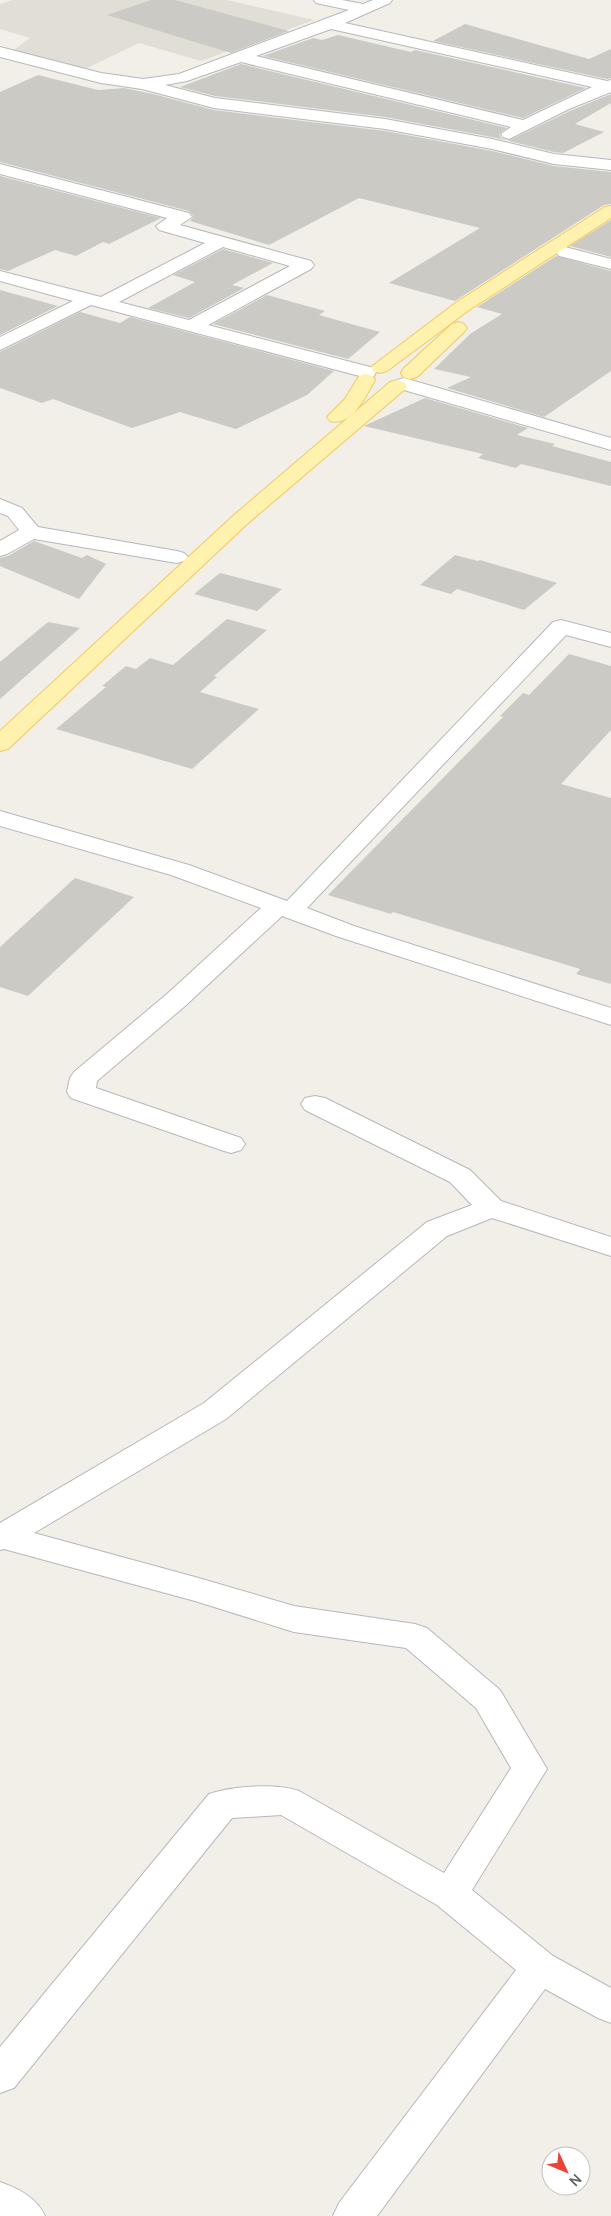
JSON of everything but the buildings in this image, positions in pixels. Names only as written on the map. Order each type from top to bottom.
[{"type":"main road","points":[[0,720],[177,557],[346,409],[359,394],[371,373],[441,321],[611,211]]},
{"type":"main road","points":[[0,744],[240,520],[404,381],[460,326],[565,252],[611,224]]},
{"type":"main road","points":[[441,321],[460,326]]},
{"type":"main road","points":[[371,373],[378,386],[404,381]]},
{"type":"street","points":[[321,0],[364,9]]},
{"type":"street","points":[[143,84],[182,78],[237,56],[330,24],[385,0]]},
{"type":"street","points":[[330,24],[610,86]]},
{"type":"street","points":[[0,52],[101,78],[143,84],[214,103],[385,124],[554,158],[611,165]]},
{"type":"street","points":[[237,56],[523,125]]},
{"type":"street","points":[[492,144],[523,125],[610,86]]},
{"type":"street","points":[[0,169],[183,217],[165,226],[305,265],[192,326]]},
{"type":"street","points":[[0,344],[220,242]]},
{"type":"street","points":[[565,252],[611,264]]},
{"type":"street","points":[[0,276],[371,373]]},
{"type":"street","points":[[404,381],[611,444]]},
{"type":"street","points":[[0,505],[15,512],[31,532]]},
{"type":"street","points":[[0,550],[31,532],[177,557]]},
{"type":"street","points":[[231,1144],[81,1092],[84,1078],[285,909],[561,627],[611,640]]},
{"type":"street","points":[[0,818],[180,870],[345,932],[611,1017]]},
{"type":"street","points":[[315,1104],[460,1176],[491,1208],[611,1247]]},
{"type":"street","points":[[1,1537],[215,1411],[437,1229],[491,1208]]},
{"type":"street","points":[[1,1537],[195,1589],[294,1619],[415,1637],[488,1699],[529,1769],[450,1894]]},
{"type":"street","points":[[0,2076],[222,1804],[286,1801],[450,1894],[540,1967],[611,2007]]},
{"type":"street","points":[[353,2216],[540,1967]]},
{"type":"street","points":[[0,2200],[25,2216]]},
{"type":"shaded area","points":[[13,0],[227,0],[314,20],[201,61],[139,43],[85,69],[14,50],[30,38],[0,29],[0,4]]}]
